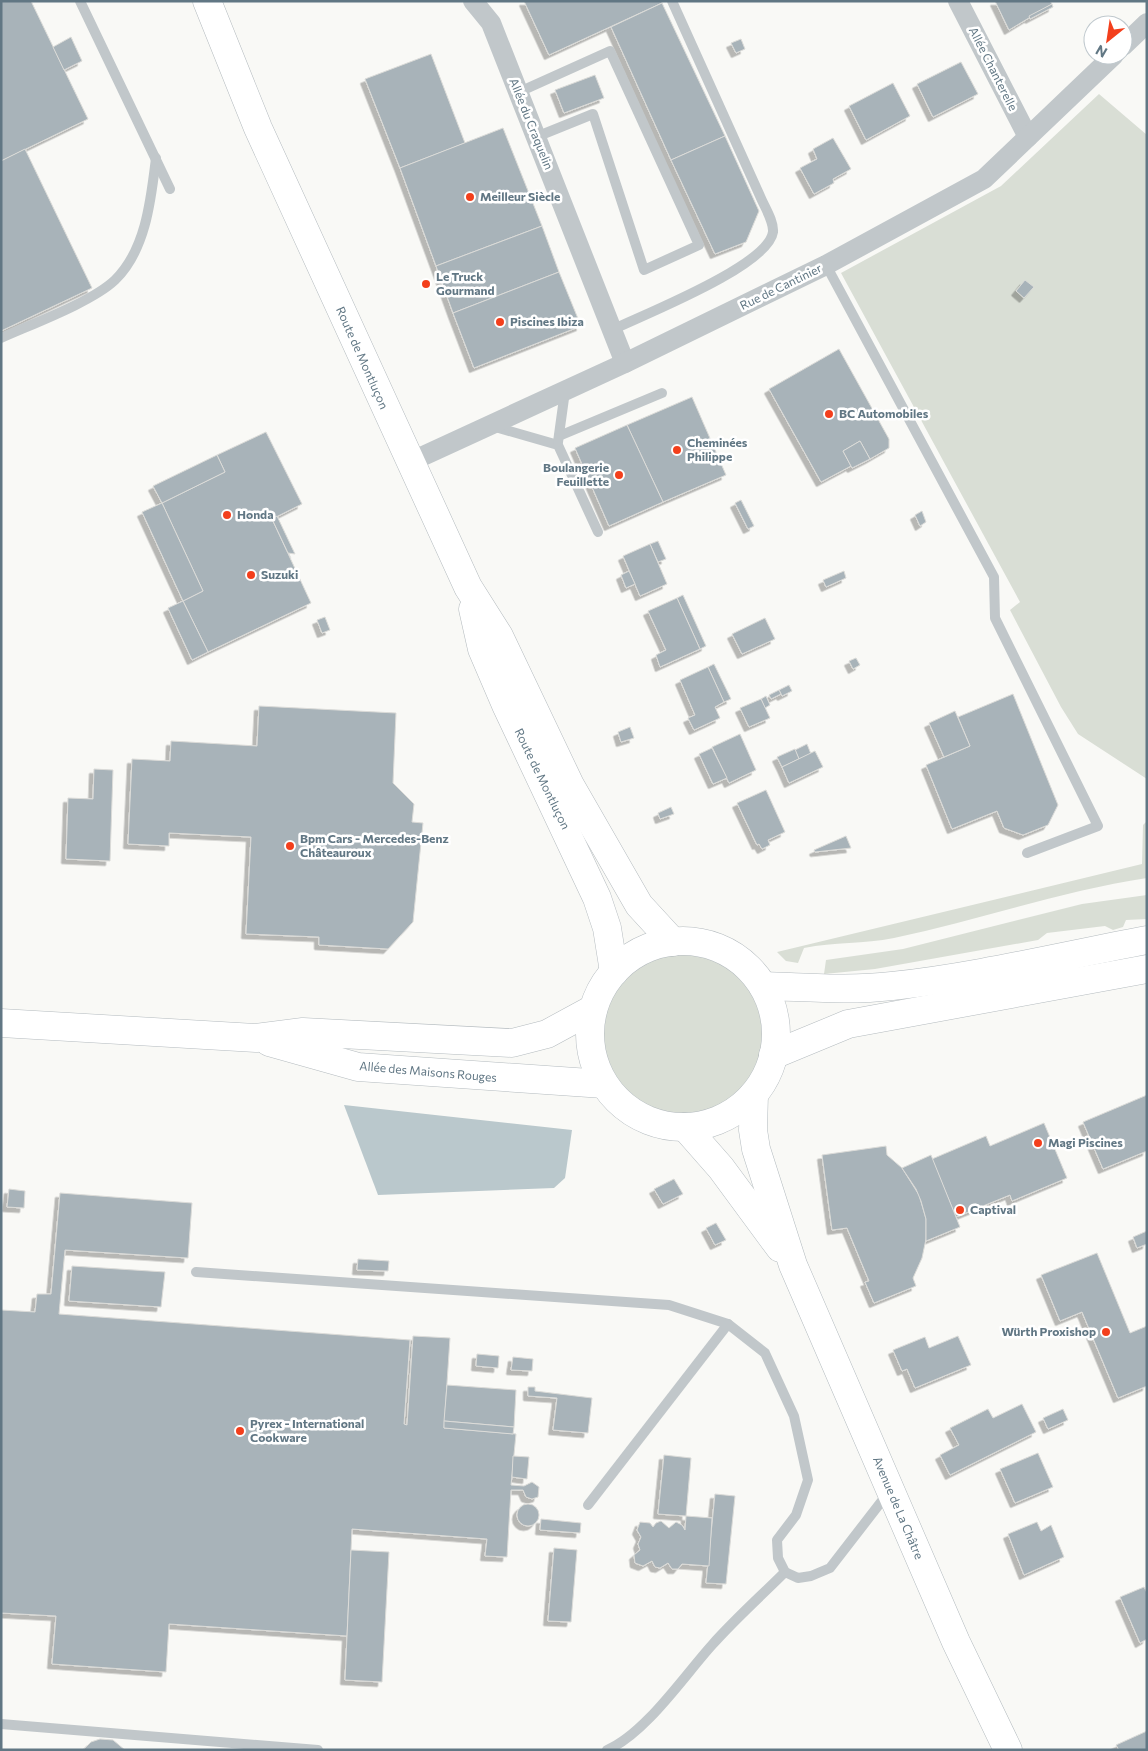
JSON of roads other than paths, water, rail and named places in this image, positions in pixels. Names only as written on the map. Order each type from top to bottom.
[{"type":"main road","name":"Route de Montluçon","points":[[188,1],[258,128]]},
{"type":"main road","name":"Route de Montluçon","points":[[207,1],[258,128],[468,587],[499,636],[570,785],[639,905],[673,942]]},
{"type":"main road","name":"Route de Montluçon","points":[[468,587],[482,649],[597,898],[607,928],[614,972]]},
{"type":"main road","points":[[763,986],[860,988],[892,986],[945,979],[1147,940]]},
{"type":"main road","points":[[686,941],[716,947],[738,959],[763,986],[774,1015],[776,1034],[774,1055],[769,1070],[754,1094],[730,1115],[713,1122],[685,1127],[658,1124],[636,1114],[619,1102],[604,1084],[596,1069],[590,1032],[593,1009],[600,991],[614,972],[624,962],[646,949],[673,942],[686,941]]},
{"type":"main road","points":[[774,1055],[848,1024],[1147,969]]},
{"type":"main road","name":"Allée des Maisons Rouges","points":[[1,1023],[256,1038],[303,1032],[512,1043],[547,1034],[593,1009]]},
{"type":"main road","name":"Allée des Maisons Rouges","points":[[256,1038],[358,1067],[604,1084]]},
{"type":"main road","name":"Avenue de La Châtre","points":[[754,1094],[753,1130],[756,1149],[793,1265],[956,1642],[1008,1750]]},
{"type":"main road","name":"Avenue de La Châtre","points":[[685,1127],[720,1168],[793,1265]]},
{"type":"street","name":"Allée du Craquelin","points":[[473,1],[491,23],[626,363]]},
{"type":"street","name":"Allée Chanterelle","points":[[958,1],[1028,137]]},
{"type":"street","points":[[1133,36],[1147,23]]},
{"type":"street","name":"Rue de Cantinier","points":[[410,462],[626,363],[826,265],[984,179],[1104,65]]},
{"type":"lane","points":[[80,1],[170,189]]},
{"type":"lane","points":[[612,330],[738,269],[761,252],[773,231],[760,196],[672,1]]},
{"type":"lane","points":[[518,92],[610,51],[699,246],[644,270],[593,114],[536,137]]},
{"type":"lane","points":[[1,338],[85,299],[116,280],[141,238],[150,202],[156,158]]},
{"type":"lane","points":[[826,265],[994,577],[995,618],[1098,826],[1027,853]]},
{"type":"lane","points":[[565,391],[558,441],[598,532]]},
{"type":"lane","points":[[490,425],[558,441],[662,392]]},
{"type":"lane","points":[[196,1272],[670,1305],[728,1324],[765,1353],[794,1416],[808,1480],[796,1515],[776,1540],[778,1558],[785,1572],[798,1578],[811,1576],[830,1568],[890,1491]]},
{"type":"lane","points":[[588,1505],[728,1324]]},
{"type":"lane","points":[[606,1750],[615,1746],[649,1718],[713,1644],[785,1572]]},
{"type":"lane","points":[[1,1724],[318,1750]]},
{"type":"place","name":"Meilleur Siècle","points":[[470,197]]},
{"type":"place","name":"Le Truck Gourmand","points":[[426,284]]},
{"type":"place","name":"Piscines Ibiza","points":[[500,322]]},
{"type":"place","name":"BC Automobiles","points":[[829,414]]},
{"type":"place","name":"Cheminées Philippe","points":[[677,450]]},
{"type":"place","name":"Boulangerie Feuillette","points":[[619,475]]},
{"type":"place","name":"Honda","points":[[227,515]]},
{"type":"place","name":"Suzuki","points":[[251,575]]},
{"type":"place","name":"Bpm Cars - Mercedes-Benz Châteauroux","points":[[290,846]]},
{"type":"place","name":"Magi Piscines","points":[[1038,1143]]},
{"type":"place","name":"Captival","points":[[960,1210]]},
{"type":"place","name":"Würth Proxishop","points":[[1106,1332]]},
{"type":"place","name":"Pyrex - International Cookware","points":[[240,1431]]}]
